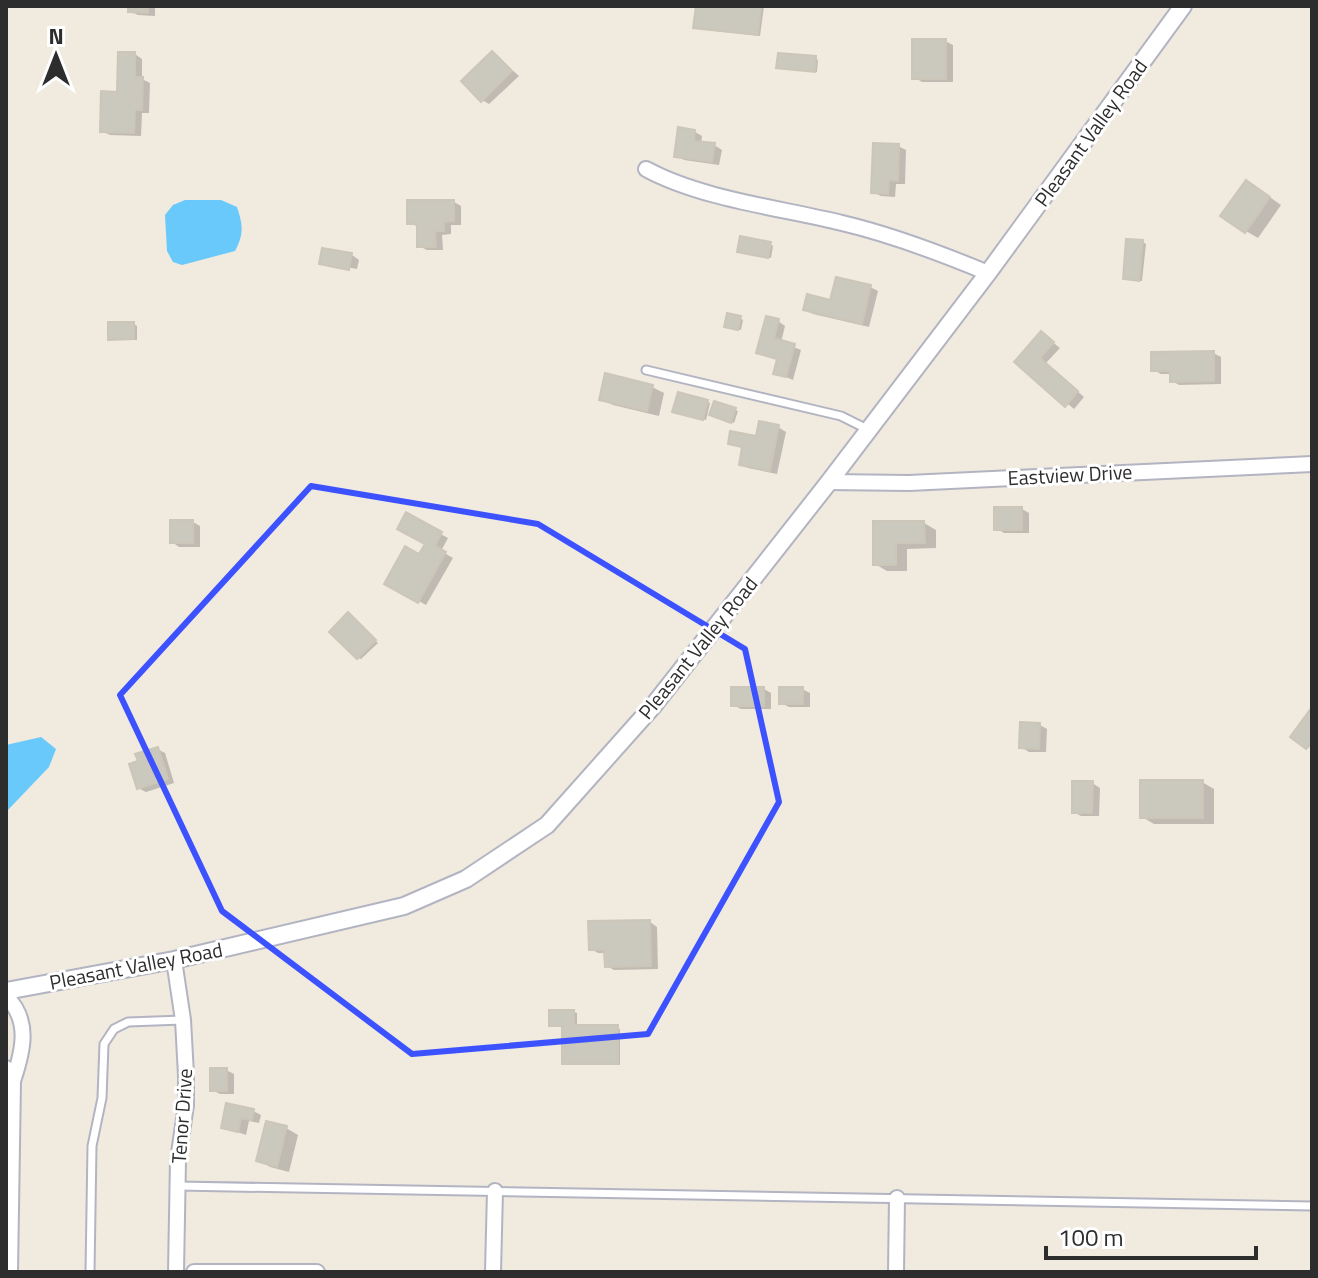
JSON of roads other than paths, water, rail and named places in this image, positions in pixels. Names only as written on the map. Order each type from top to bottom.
[{"type":"street","name":"Pleasant Valley Road","points":[[6,994],[174,960],[404,906],[466,879],[547,825],[653,706],[829,482],[988,273],[1183,6]]},
{"type":"street","points":[[646,169],[661,177],[718,194],[903,238],[988,273]]},
{"type":"street","name":"Eastview Drive","points":[[829,482],[909,483],[1312,464]]},
{"type":"street","name":"Tenor Drive","points":[[174,960],[183,1020],[186,1105],[177,1185],[176,1272]]},
{"type":"street","points":[[6,994],[16,1007],[23,1032],[23,1051],[10,1075],[10,1272]]},
{"type":"street","points":[[493,1272],[495,1191]]},
{"type":"street","points":[[896,1272],[897,1198]]},
{"type":"street","points":[[194,1272],[317,1272]]},
{"type":"lane","points":[[646,370],[841,416],[869,430]]},
{"type":"lane","points":[[90,1272],[92,1146],[102,1098],[104,1044],[114,1029],[128,1022],[183,1020]]},
{"type":"lane","points":[[177,1185],[1312,1206]]},
{"type":"water","points":[[185,200],[221,200],[237,207],[242,229],[235,251],[182,265],[173,262],[167,251],[165,215],[173,205]]},
{"type":"water","points":[[41,737],[56,749],[49,767],[6,812],[6,745]]}]
